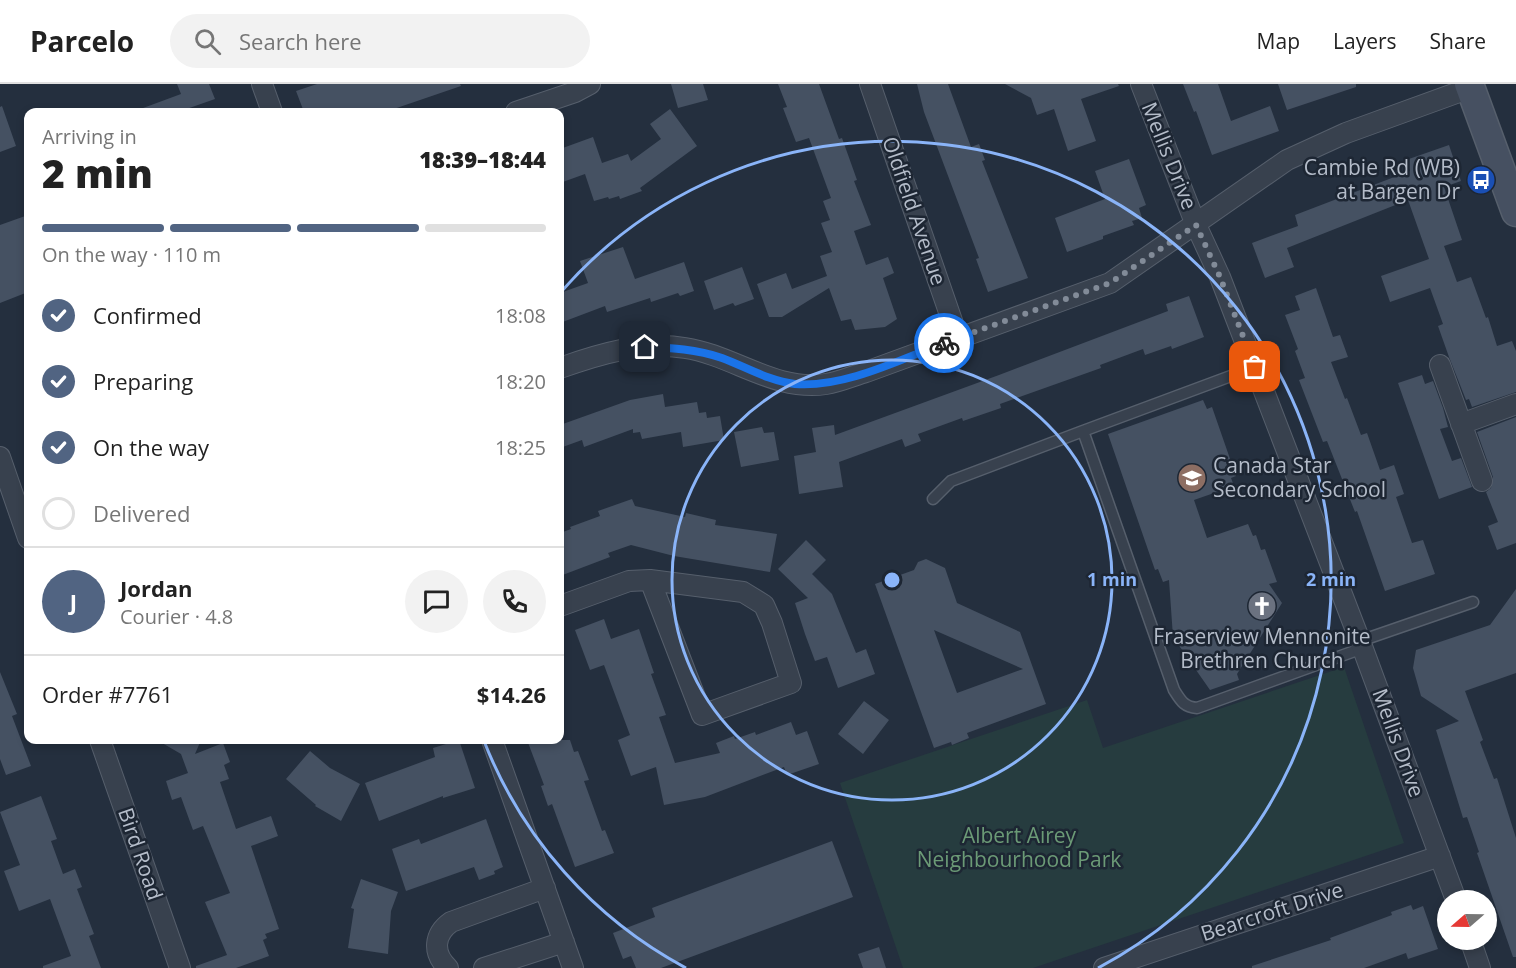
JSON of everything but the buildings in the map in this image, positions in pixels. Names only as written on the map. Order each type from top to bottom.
[{"type":"main road","points":[[1470,86],[1516,212]]},
{"type":"street","points":[[262,84],[271,108]]},
{"type":"street","points":[[528,108],[575,92],[590,84]]},
{"type":"street","name":"Oldfield Avenue","points":[[870,84],[958,338]]},
{"type":"street","name":"Mellis Drive","points":[[1141,84],[1255,367],[1452,890]]},
{"type":"street","points":[[564,367],[606,352],[645,347],[684,348],[721,358],[759,374],[794,384],[825,384],[866,372],[1110,283],[1287,160],[1346,133],[1470,86]]},
{"type":"street","points":[[1440,365],[1482,481]]},
{"type":"street","points":[[1461,424],[1516,404]]},
{"type":"street","points":[[0,458],[24,527]]},
{"type":"street","points":[[564,605],[629,581],[650,580],[743,592],[764,604],[791,683],[702,715],[650,580]]},
{"type":"street","name":"Bird Road","points":[[101,744],[180,968]]},
{"type":"street","points":[[493,744],[573,968]]},
{"type":"street","name":"Bearcroft Drive","points":[[1104,968],[1440,856]]},
{"type":"street","points":[[448,968],[437,953],[436,944],[444,927],[451,922],[545,888]]},
{"type":"street","points":[[483,968],[564,942]]},
{"type":"street","points":[[1474,950],[1480,968]]},
{"type":"lane","points":[[933,499],[951,481],[1255,367]]},
{"type":"lane","points":[[1083,431],[1171,681],[1181,702],[1188,707],[1197,708],[1473,602]]},
{"type":"green space","name":"Albert Airey Neighbourhood Park","points":[[1344,667],[1404,843],[1033,968],[903,968],[840,783],[1087,700],[1103,748]]},
{"type":"way so far","points":[[944,343],[1110,283],[1196,225],[1220,277],[1255,367]]},
{"type":"place","name":"Cambie Rd (WB) at Bargen Dr","points":[[1481,180]]},
{"type":"place","name":"Canada Star Secondary School","points":[[1192,478]]},
{"type":"place","name":"Fraserview Mennonite Brethren Church","points":[[1262,606]]},
{"type":"route","points":[[645,347],[684,348],[721,358],[759,374],[794,384],[825,384],[866,372],[944,343]]}]
